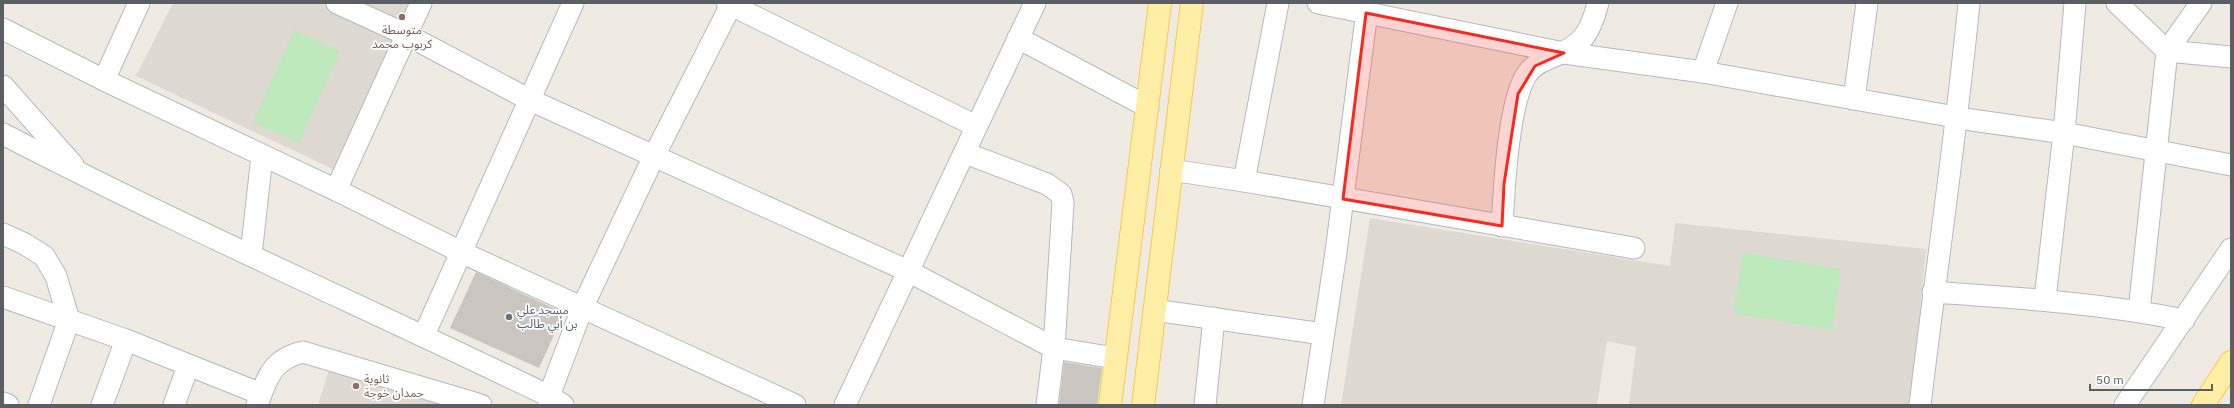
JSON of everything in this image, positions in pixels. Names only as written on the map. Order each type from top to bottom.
[{"type":"main road","points":[[1110,405],[1160,3]]},
{"type":"main road","points":[[1143,405],[1192,3]]},
{"type":"main road","points":[[2202,405],[2231,362]]},
{"type":"street","points":[[104,80],[140,3]]},
{"type":"street","points":[[337,3],[407,35],[530,100],[908,271],[1054,348],[1115,358]]},
{"type":"street","points":[[336,190],[421,3]]},
{"type":"street","points":[[424,336],[463,253],[573,3]]},
{"type":"street","points":[[845,405],[1035,3]]},
{"type":"street","points":[[1244,181],[1278,3]]},
{"type":"street","points":[[1318,3],[1367,8],[1564,53],[1703,72],[2157,150],[2231,165]]},
{"type":"street","points":[[1703,72],[1727,3]]},
{"type":"street","points":[[1854,98],[1867,3]]},
{"type":"street","points":[[1920,405],[1933,292],[1958,117],[1969,3]]},
{"type":"street","points":[[2045,300],[2064,134],[2075,3]]},
{"type":"street","points":[[2117,3],[2167,51],[2231,57]]},
{"type":"street","points":[[2139,311],[2167,51],[2201,3]]},
{"type":"street","points":[[3,134],[81,175],[424,336],[553,402],[583,306],[654,156],[730,4],[976,126]]},
{"type":"street","points":[[1502,226],[1505,177],[1518,94],[1527,74],[1535,66],[1564,53],[1580,43],[1589,31],[1596,4]]},
{"type":"street","points":[[1312,405],[1343,199],[1367,8]]},
{"type":"street","points":[[3,29],[104,80],[336,190],[463,253],[583,306],[795,405]]},
{"type":"street","points":[[1018,38],[1148,107]]},
{"type":"street","points":[[3,86],[81,175]]},
{"type":"street","points":[[965,153],[1047,184],[1061,194],[1063,202],[1054,348],[1047,405]]},
{"type":"street","points":[[251,255],[262,156]]},
{"type":"street","points":[[1171,170],[1244,181],[1634,248]]},
{"type":"street","points":[[3,234],[44,256],[56,276],[69,320],[39,405]]},
{"type":"street","points":[[2125,405],[2231,249]]},
{"type":"street","points":[[1933,292],[2045,300],[2139,311],[2184,320]]},
{"type":"street","points":[[3,297],[126,340],[188,366],[259,399],[271,372],[280,362],[285,357],[303,352],[481,405]]},
{"type":"street","points":[[1154,310],[1323,334]]},
{"type":"street","points":[[1205,405],[1214,318]]},
{"type":"street","points":[[102,405],[126,340]]},
{"type":"street","points":[[174,405],[188,366]]},
{"type":"street","points":[[3,403],[8,405]]},
{"type":"highlighted area","points":[[1366,13],[1564,53],[1535,66],[1518,94],[1504,184],[1502,226],[1343,199]]},
{"type":"shaded area","points":[[173,3],[329,3],[409,39],[339,172],[136,76]]},
{"type":"shaded area","name":"متوسطة كربوب محمد","points":[[361,3],[423,3],[411,30]]},
{"type":"shaded area","points":[[1370,218],[1670,266],[1675,223],[1926,249],[1911,405],[1629,405],[1636,347],[1607,341],[1597,405],[1341,405]]},
{"type":"shaded area","name":"ثانوية حمدان خوجة","points":[[330,367],[444,405],[318,405]]},
{"type":"green space","points":[[294,30],[340,51],[299,143],[253,122]]},
{"type":"green space","points":[[1743,253],[1841,269],[1832,330],[1733,313]]},
{"type":"building","name":"مسجد علي بن أبي طالب","points":[[476,272],[564,313],[539,368],[450,328]]},
{"type":"building","points":[[1064,362],[1102,368],[1097,405],[1059,405]]},
{"type":"place","name":"متوسطة كربوب محمد","points":[[402,17]]},
{"type":"place","name":"مسجد علي بن أبي طالب","points":[[509,317]]},
{"type":"place","name":"ثانوية حمدان خوجة","points":[[356,386]]}]
